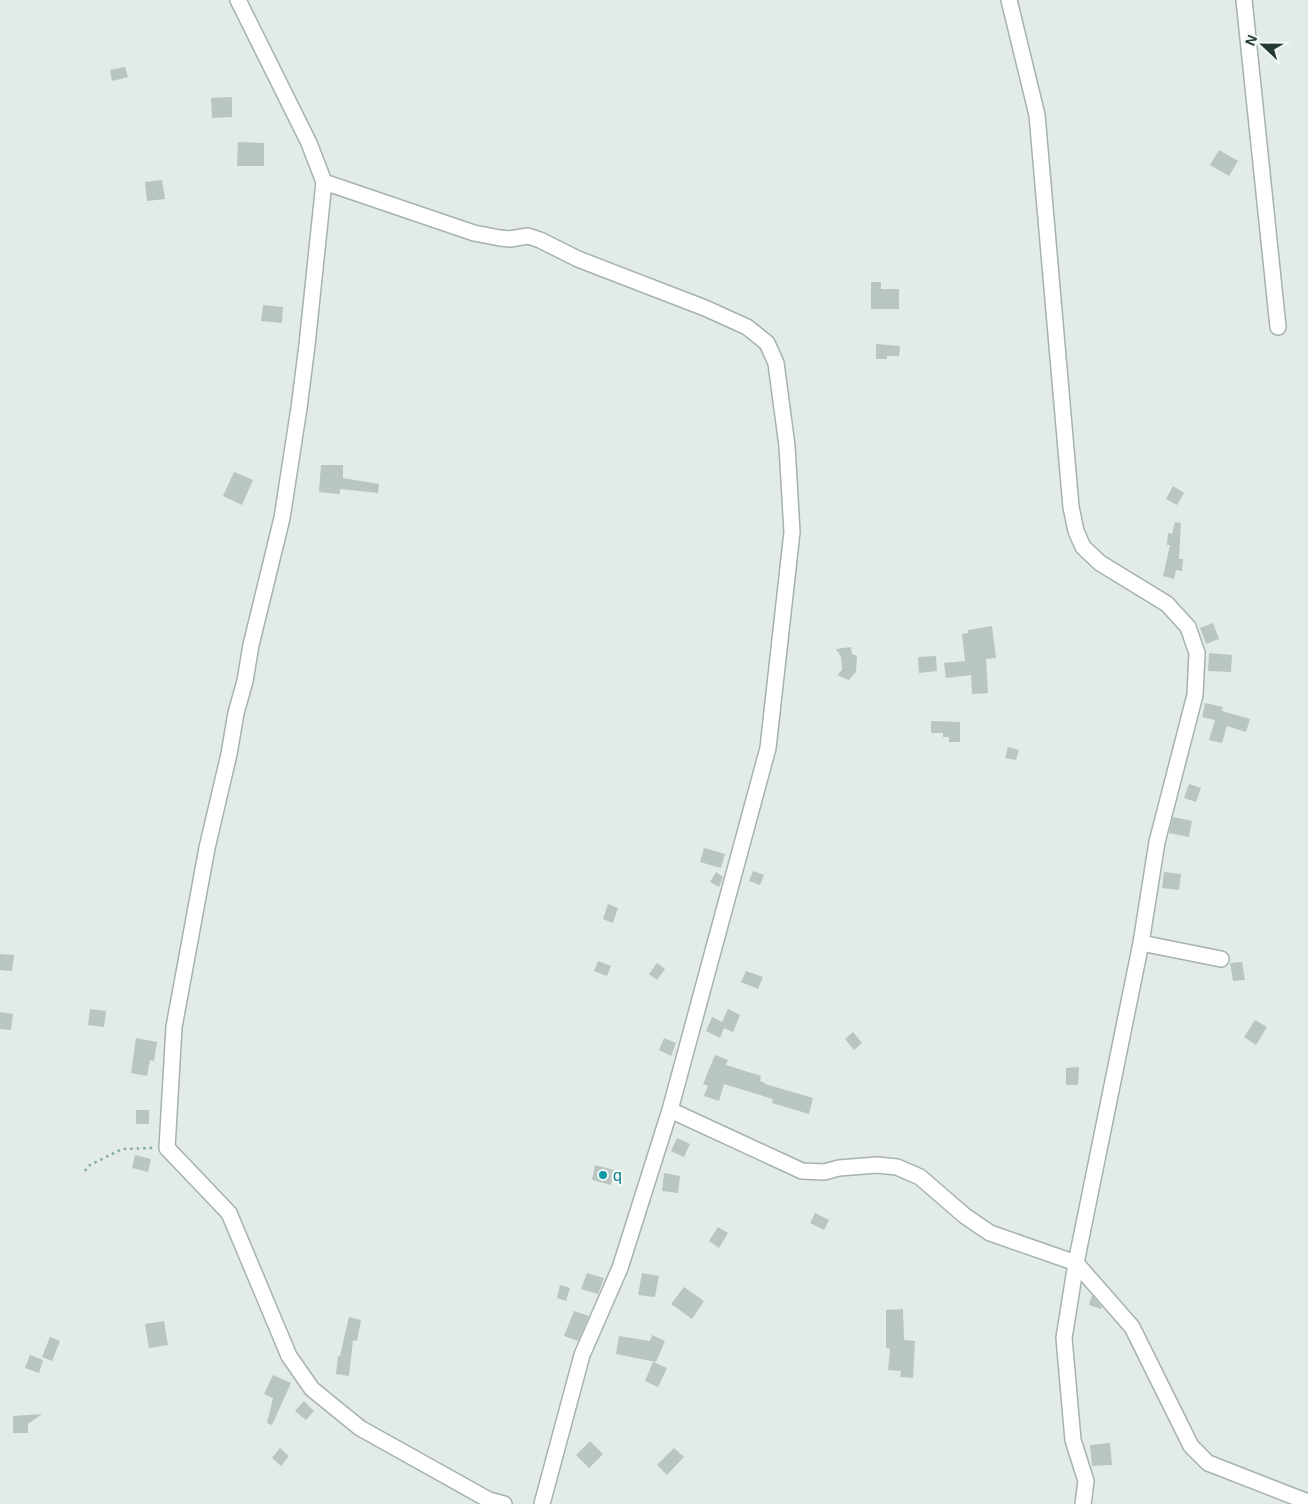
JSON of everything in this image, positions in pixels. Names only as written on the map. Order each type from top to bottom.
[{"type":"street","points":[[238,0],[309,143],[324,182],[299,408],[284,501],[207,848],[174,1027],[167,1148],[229,1213],[288,1356],[312,1389],[360,1428],[489,1500],[504,1504]]},
{"type":"street","points":[[1009,0],[1038,115],[1071,507],[1076,531],[1083,547],[1100,563],[1167,604],[1188,627],[1197,652],[1195,695],[1157,842],[1140,944],[1076,1263],[1064,1338],[1073,1440],[1086,1481],[1083,1504]]},
{"type":"street","points":[[1244,0],[1278,327]]},
{"type":"street","points":[[324,182],[474,233],[510,239],[528,236],[540,240],[578,259],[705,308],[747,327],[767,343],[774,358],[787,446],[792,532],[768,748],[670,1110],[620,1268],[582,1355],[542,1504]]},
{"type":"street","points":[[1140,944],[1220,958]]},
{"type":"street","points":[[670,1110],[802,1171],[824,1172],[840,1168],[877,1165],[897,1167],[920,1177],[965,1216],[990,1233],[1076,1263],[1132,1327],[1191,1446],[1208,1463],[1308,1502]]},
{"type":"path","points":[[85,1171],[88,1166],[122,1149],[167,1148]]},
{"type":"building","points":[[125,67],[128,77],[112,81],[110,70]]},
{"type":"building","points":[[232,97],[232,117],[212,118],[211,98]]},
{"type":"building","points":[[238,142],[264,143],[264,166],[237,166]]},
{"type":"building","points":[[1219,150],[1238,161],[1229,176],[1210,165]]},
{"type":"building","points":[[162,180],[165,199],[147,201],[145,182]]},
{"type":"building","points":[[871,282],[881,282],[881,289],[899,289],[899,309],[871,309]]},
{"type":"building","points":[[263,305],[283,307],[282,323],[261,321]]},
{"type":"building","points":[[876,344],[900,346],[899,356],[887,356],[887,359],[876,359]]},
{"type":"building","points":[[321,465],[343,465],[343,478],[379,484],[378,493],[340,489],[340,494],[319,492]]},
{"type":"building","points":[[234,472],[253,480],[242,505],[223,496]]},
{"type":"building","points":[[1173,486],[1184,493],[1177,505],[1166,499]]},
{"type":"building","points":[[1175,522],[1181,523],[1179,559],[1183,559],[1182,571],[1176,570],[1174,579],[1163,576],[1170,545],[1167,545],[1168,533],[1172,534]]},
{"type":"building","points":[[1213,623],[1219,639],[1206,644],[1200,628]]},
{"type":"building","points":[[992,626],[996,658],[986,659],[988,693],[972,694],[971,675],[946,678],[944,663],[965,661],[962,634],[968,633],[968,630]]},
{"type":"building","points":[[851,647],[852,654],[857,656],[856,672],[849,680],[837,675],[842,670],[841,657],[836,649]]},
{"type":"building","points":[[1209,653],[1232,655],[1231,672],[1208,671]]},
{"type":"building","points":[[936,656],[937,671],[919,673],[918,657]]},
{"type":"building","points":[[1205,703],[1223,707],[1222,711],[1250,719],[1246,732],[1227,726],[1222,743],[1209,740],[1215,720],[1202,717]]},
{"type":"building","points":[[931,721],[960,722],[960,742],[949,742],[949,737],[943,737],[943,733],[931,733]]},
{"type":"building","points":[[1008,747],[1019,750],[1016,760],[1005,758]]},
{"type":"building","points":[[1189,784],[1201,788],[1196,802],[1184,798]]},
{"type":"building","points":[[1173,817],[1192,821],[1189,837],[1169,833]]},
{"type":"building","points":[[704,848],[725,854],[721,868],[700,862]]},
{"type":"building","points":[[753,871],[764,875],[760,885],[749,881]]},
{"type":"building","points":[[716,872],[723,877],[719,887],[710,882]]},
{"type":"building","points":[[1164,872],[1181,874],[1179,890],[1162,888]]},
{"type":"building","points":[[608,904],[618,908],[613,923],[603,919]]},
{"type":"building","points":[[0,954],[14,955],[12,971],[0,970]]},
{"type":"building","points":[[598,961],[611,966],[607,976],[594,971]]},
{"type":"building","points":[[1242,962],[1245,980],[1233,981],[1230,963]]},
{"type":"building","points":[[657,963],[665,969],[657,980],[649,974]]},
{"type":"building","points":[[746,971],[763,977],[758,989],[741,982]]},
{"type":"building","points":[[90,1009],[106,1011],[104,1027],[88,1025]]},
{"type":"building","points":[[728,1009],[740,1015],[733,1032],[724,1028],[720,1038],[706,1031],[712,1017],[722,1022]]},
{"type":"building","points":[[0,1012],[13,1014],[11,1030],[0,1029]]},
{"type":"building","points":[[1255,1020],[1267,1027],[1256,1045],[1244,1037]]},
{"type":"building","points":[[853,1032],[862,1043],[854,1050],[845,1039]]},
{"type":"building","points":[[136,1038],[157,1042],[154,1061],[150,1060],[147,1076],[131,1073]]},
{"type":"building","points":[[664,1038],[676,1043],[671,1056],[659,1050]]},
{"type":"building","points":[[715,1055],[728,1060],[726,1065],[761,1076],[760,1081],[765,1084],[813,1098],[809,1114],[772,1103],[773,1099],[724,1084],[719,1101],[704,1096],[708,1086],[703,1084]]},
{"type":"building","points":[[1079,1067],[1078,1085],[1066,1085],[1066,1068]]},
{"type":"building","points":[[136,1110],[149,1110],[149,1124],[136,1124]]},
{"type":"building","points":[[677,1138],[690,1144],[684,1157],[671,1151]]},
{"type":"building","points":[[135,1155],[151,1159],[148,1172],[132,1168]]},
{"type":"building","name":"q","points":[[595,1165],[614,1170],[611,1185],[592,1180]]},
{"type":"building","points":[[664,1173],[680,1176],[678,1193],[662,1191]]},
{"type":"building","points":[[815,1213],[829,1220],[824,1230],[810,1223]]},
{"type":"building","points":[[718,1227],[728,1233],[719,1248],[709,1241]]},
{"type":"building","points":[[587,1273],[604,1278],[598,1294],[581,1289]]},
{"type":"building","points":[[642,1273],[659,1276],[655,1297],[638,1295]]},
{"type":"building","points":[[560,1285],[570,1288],[566,1301],[557,1298]]},
{"type":"building","points":[[684,1287],[704,1301],[692,1319],[671,1304]]},
{"type":"building","points":[[1092,1295],[1102,1307],[1101,1309],[1089,1305]]},
{"type":"building","points":[[903,1309],[904,1340],[915,1341],[913,1378],[900,1377],[901,1371],[888,1370],[890,1349],[886,1348],[886,1310]]},
{"type":"building","points":[[574,1311],[589,1316],[578,1341],[564,1336]]},
{"type":"building","points":[[349,1317],[361,1320],[357,1341],[353,1340],[349,1376],[336,1374],[338,1356],[340,1356]]},
{"type":"building","points":[[164,1321],[168,1345],[149,1348],[145,1324]]},
{"type":"building","points":[[652,1335],[665,1341],[656,1362],[616,1354],[619,1336],[650,1341]]},
{"type":"building","points":[[50,1337],[60,1341],[52,1361],[42,1357]]},
{"type":"building","points":[[30,1355],[43,1360],[39,1373],[25,1368]]},
{"type":"building","points":[[653,1362],[667,1368],[658,1387],[645,1381]]},
{"type":"building","points":[[273,1375],[291,1383],[272,1425],[267,1423],[273,1398],[264,1394]]},
{"type":"building","points":[[304,1401],[314,1411],[306,1420],[295,1411]]},
{"type":"building","points":[[42,1414],[28,1424],[28,1433],[13,1433],[13,1416]]},
{"type":"building","points":[[590,1441],[603,1454],[589,1468],[576,1455]]},
{"type":"building","points":[[1110,1443],[1112,1465],[1092,1466],[1090,1445]]},
{"type":"building","points":[[280,1448],[289,1456],[281,1466],[272,1458]]},
{"type":"building","points":[[674,1448],[684,1457],[667,1475],[657,1465]]},
{"type":"place","name":"q","points":[[603,1175]]}]
